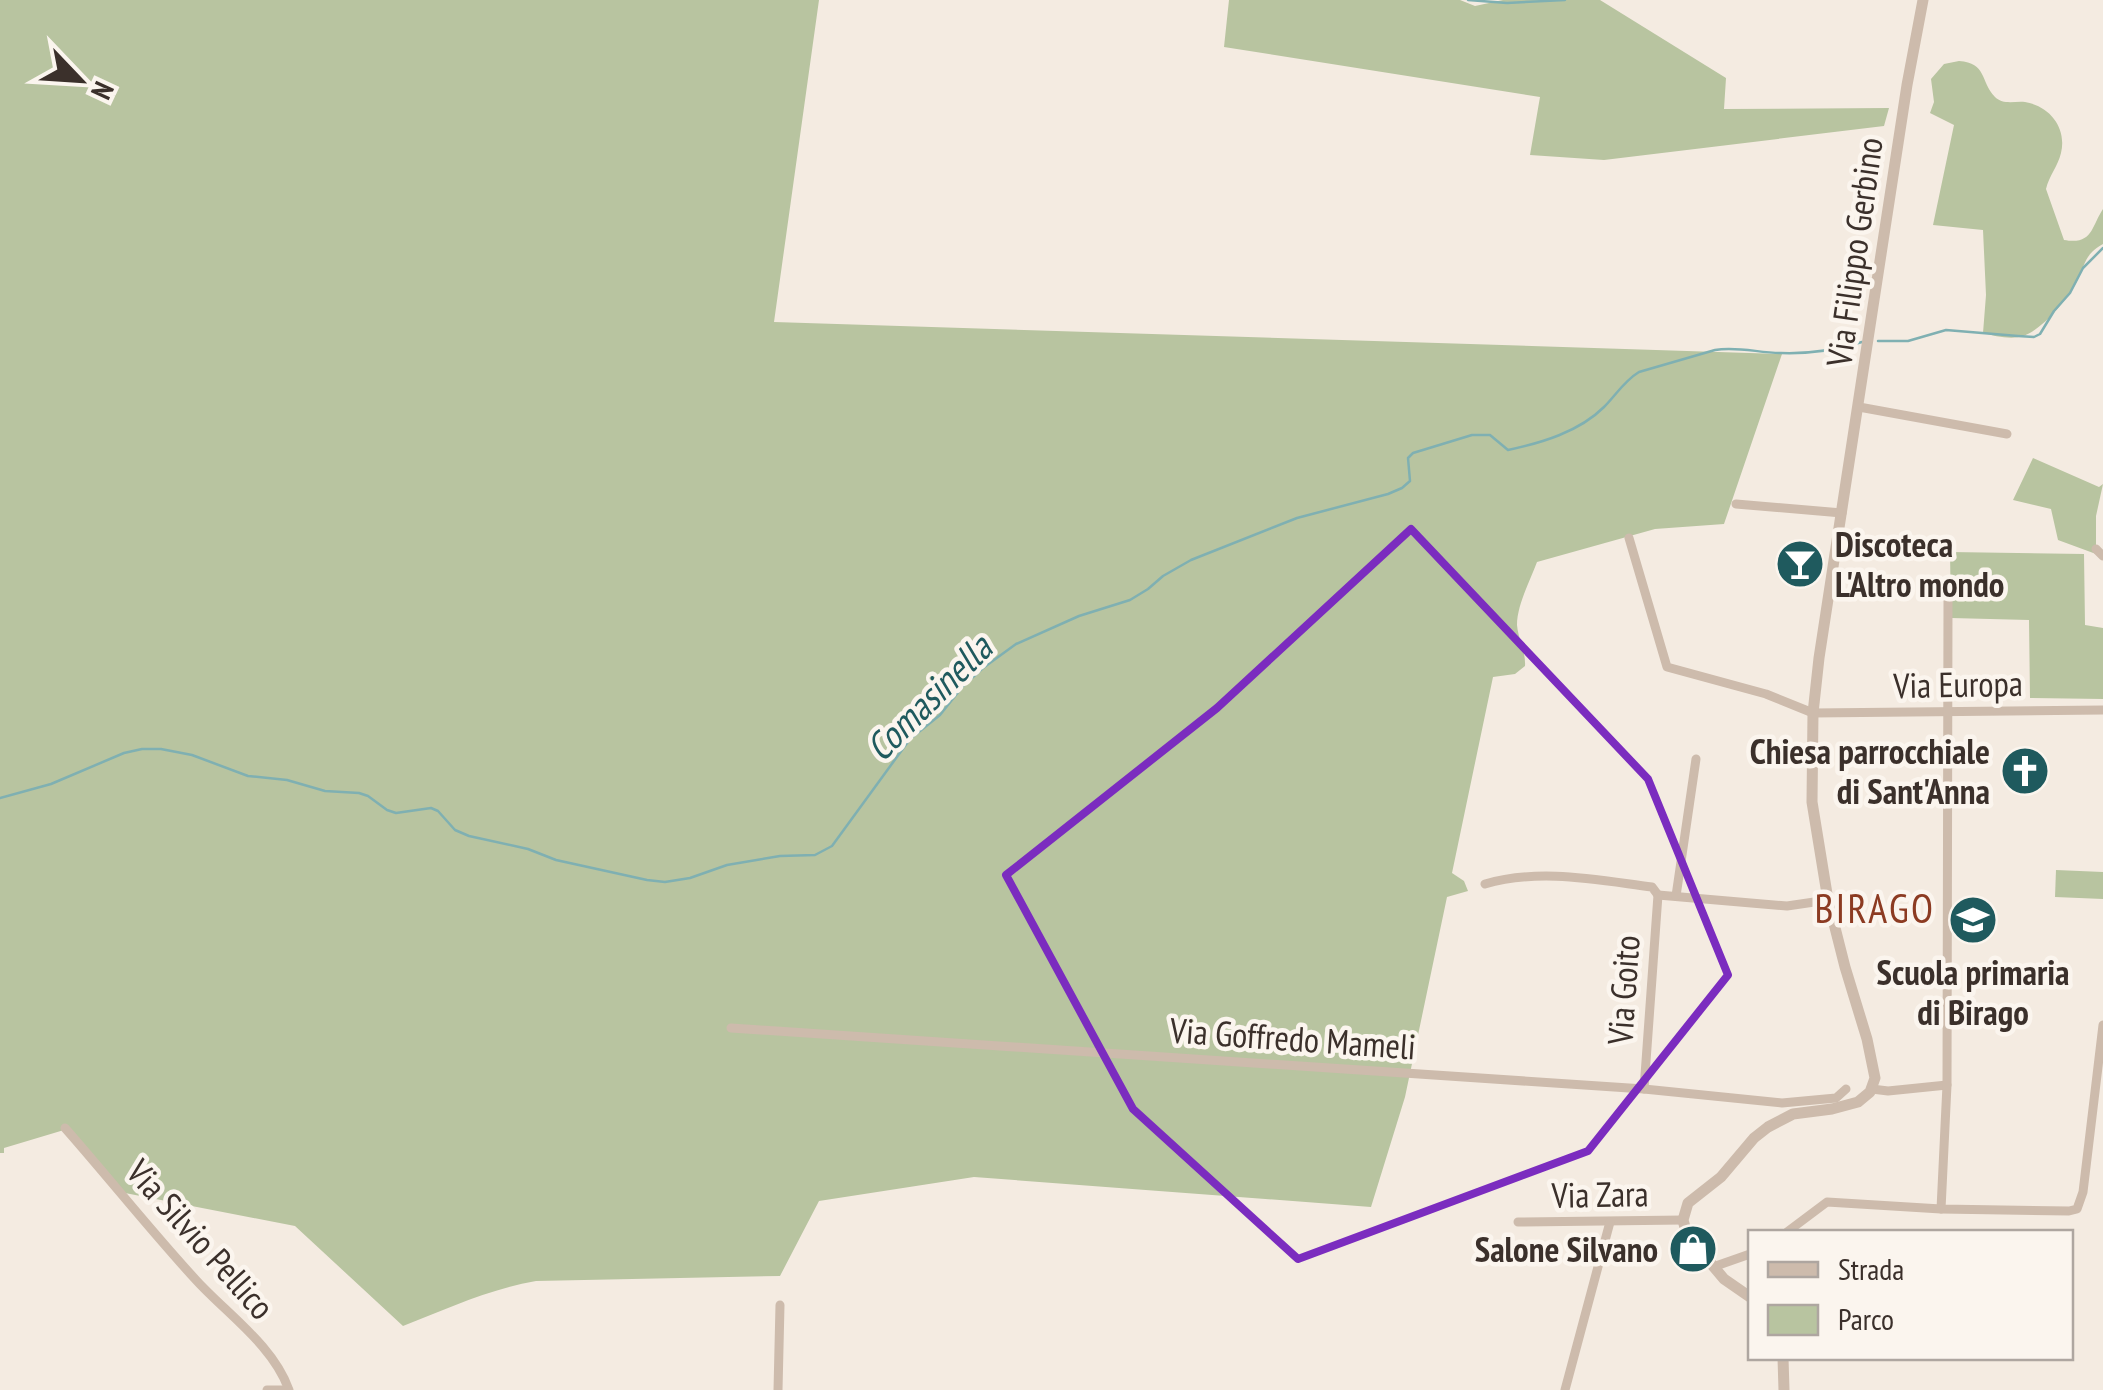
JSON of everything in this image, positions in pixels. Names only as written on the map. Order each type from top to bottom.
[{"type":"street","name":"Via Filippo Gerbino","points":[[1872,1088],[1874,1066],[1828,900],[1812,802],[1814,713],[1819,658],[1923,0]]},
{"type":"street","points":[[1859,407],[2006,434]]},
{"type":"street","points":[[1736,504],[1842,514]]},
{"type":"street","points":[[1629,538],[1667,668],[1766,694],[1814,713]]},
{"type":"street","points":[[1941,1209],[1947,1085],[1948,602]]},
{"type":"street","name":"Via Europa","points":[[1814,713],[2103,710]]},
{"type":"street","points":[[1676,896],[1696,759]]},
{"type":"street","points":[[1486,884],[1512,876],[1564,876],[1652,886],[1658,895],[1787,906],[1828,900]]},
{"type":"street","name":"Via Goito","points":[[1644,1089],[1658,895]]},
{"type":"street","points":[[1790,1230],[1828,1202],[1941,1209],[2077,1209],[2103,1025]]},
{"type":"street","name":"Via Goffredo Mameli","points":[[732,1028],[1644,1089],[1782,1103],[1836,1098],[1846,1089]]},
{"type":"street","points":[[1748,1296],[1724,1279],[1687,1235],[1683,1220],[1692,1199],[1721,1177],[1754,1138],[1793,1114],[1858,1102],[1872,1088],[1888,1091],[1947,1085]]},
{"type":"street","name":"Via Silvio Pellico","points":[[66,1128],[197,1281],[269,1355],[282,1372],[286,1390]]},
{"type":"street","name":"Via Zara","points":[[1518,1222],[1683,1220]]},
{"type":"street","points":[[1565,1390],[1610,1222]]},
{"type":"street","points":[[1713,1266],[1748,1255]]},
{"type":"street","points":[[778,1390],[780,1305]]},
{"type":"street","points":[[1782,1360],[1784,1390]]},
{"type":"street","points":[[267,1390],[286,1390]]},
{"type":"highlighted area","points":[[1411,529],[1648,779],[1728,975],[1588,1151],[1298,1259],[1133,1109],[1006,875],[1217,708]]},
{"type":"green space","points":[[0,0],[819,0],[774,322],[1782,354],[1724,524],[1655,529],[1537,562],[1518,617],[1525,666],[1515,674],[1493,677],[1452,873],[1464,881],[1468,891],[1447,897],[1405,1097],[1371,1207],[974,1177],[819,1201],[780,1276],[536,1281],[485,1294],[403,1326],[295,1226],[125,1193],[64,1130],[4,1148],[4,1153],[0,1153]]},
{"type":"green space","points":[[1229,0],[1460,0],[1475,6],[1503,0],[1600,0],[1726,78],[1724,109],[1889,108],[1884,126],[1604,160],[1530,155],[1540,97],[1224,47]]},
{"type":"green space","points":[[1959,61],[1979,69],[1998,99],[2034,104],[2055,120],[2062,144],[2046,189],[2064,240],[2086,237],[2103,209],[2103,244],[2089,256],[2073,288],[2054,313],[2030,333],[2018,337],[1983,333],[1983,230],[1933,225],[1954,125],[1930,113],[1934,102],[1931,79],[1944,64]]},
{"type":"green space","points":[[2033,458],[2099,487],[2103,484],[2096,516],[2096,554],[2058,540],[2051,509],[2013,500]]},
{"type":"green space","points":[[1950,552],[2084,554],[2085,625],[2103,628],[2103,699],[2030,698],[2029,620],[1951,618]]},
{"type":"green space","points":[[2056,870],[2103,872],[2103,899],[2055,897]]},
{"type":"waterway","points":[[1468,0],[1565,0]]},
{"type":"waterway","points":[[1878,341],[1908,341],[1946,330],[2034,337],[2070,293],[2083,268],[2103,248]]},
{"type":"waterway","name":"Comasinella","points":[[0,798],[51,784],[124,753],[161,749],[192,755],[248,776],[287,780],[325,791],[359,793],[396,813],[431,808],[455,830],[469,836],[647,880],[665,882],[727,865],[815,855],[832,846],[910,739],[940,715],[983,668],[1016,644],[1079,616],[1130,600],[1191,560],[1297,518],[1402,488],[1410,481],[1408,458],[1413,453],[1472,435],[1490,435],[1508,450],[1559,435],[1594,416],[1639,372],[1715,350],[1802,353],[1862,342]]},
{"type":"place","name":"Discoteca L'Altro mondo","points":[[1800,564]]},
{"type":"place","name":"Chiesa parrocchiale di Sant'Anna","points":[[2025,771]]},
{"type":"place","name":"Scuola primaria di Birago","points":[[1973,920]]},
{"type":"place","name":"Salone Silvano","points":[[1693,1249]]},
{"type":"district","name":"BIRAGO","points":[[1875,908]]}]
